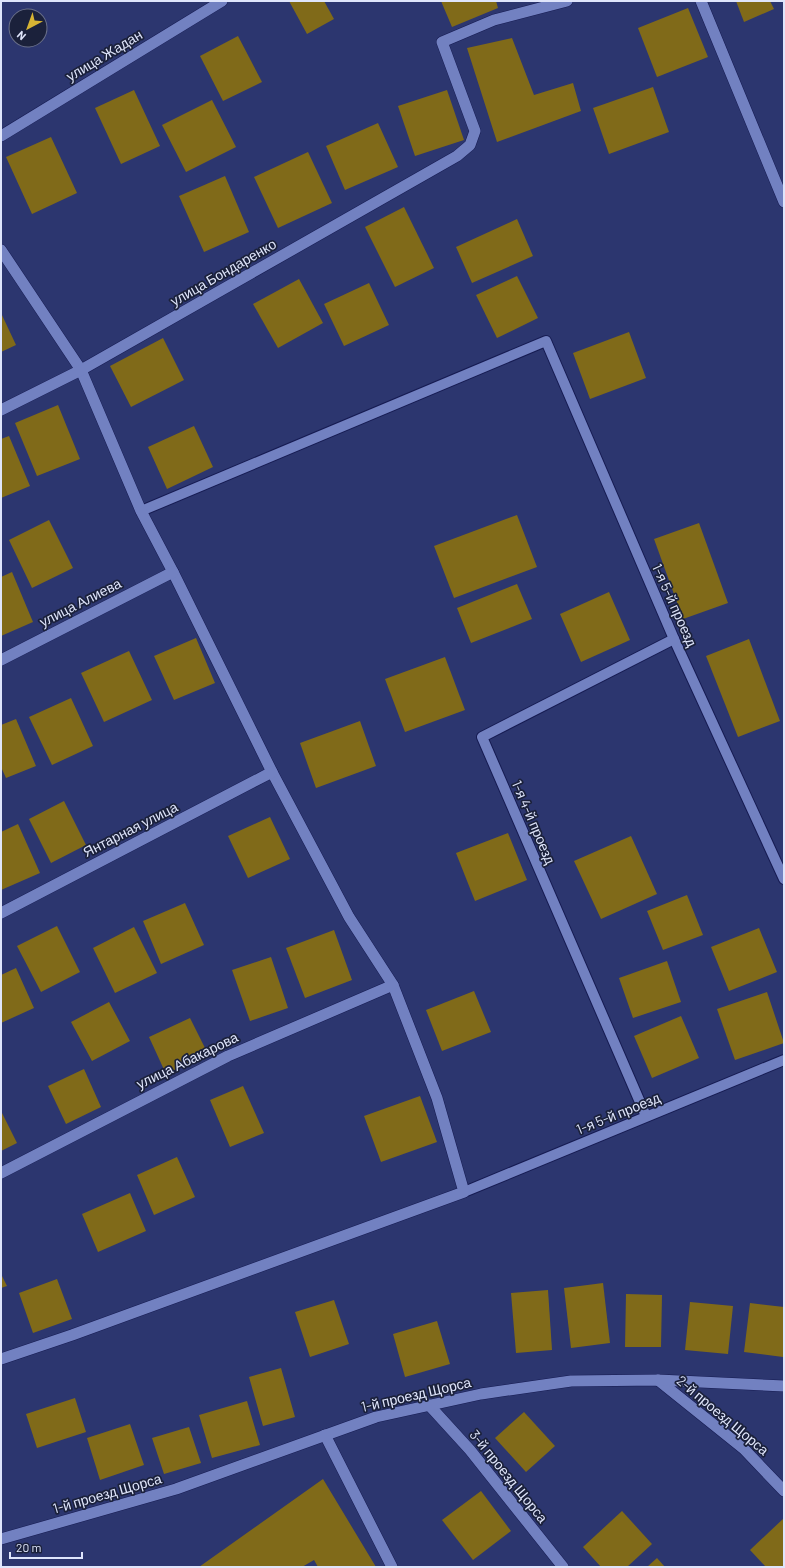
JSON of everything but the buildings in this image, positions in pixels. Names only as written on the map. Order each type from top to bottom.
[{"type":"street","name":"улица Жадан","points":[[1,136],[222,1]]},
{"type":"street","name":"улица Бондаренко","points":[[1,410],[81,370],[457,156],[470,145],[475,131],[442,42],[494,20],[567,1]]},
{"type":"street","points":[[701,1],[784,202]]},
{"type":"street","points":[[1,250],[81,370],[141,511],[173,572],[272,772],[349,917],[392,985],[437,1098],[464,1192],[72,1336],[1,1359]]},
{"type":"street","name":"улица Алиева","points":[[1,660],[173,572]]},
{"type":"street","name":"Янтарная улица","points":[[1,913],[272,772]]},
{"type":"street","name":"улица Абакарова","points":[[1,1174],[228,1056],[392,985]]},
{"type":"street","name":"1-й проезд Щорса","points":[[1,1539],[176,1489],[376,1416],[481,1394],[571,1381],[658,1380],[784,1386]]},
{"type":"street","name":"2-й проезд Щорса","points":[[658,1380],[744,1449],[784,1491]]},
{"type":"street","name":"3-й проезд Щорса","points":[[429,1405],[470,1450],[563,1567]]},
{"type":"street","points":[[325,1435],[392,1567]]},
{"type":"lane","name":"1-я 5-й проезд","points":[[141,511],[546,341],[674,639],[784,879]]},
{"type":"lane","name":"1-я 4-й проезд","points":[[646,1116],[482,737],[674,639]]},
{"type":"lane","name":"1-я 5-й проезд","points":[[464,1192],[784,1060]]}]
